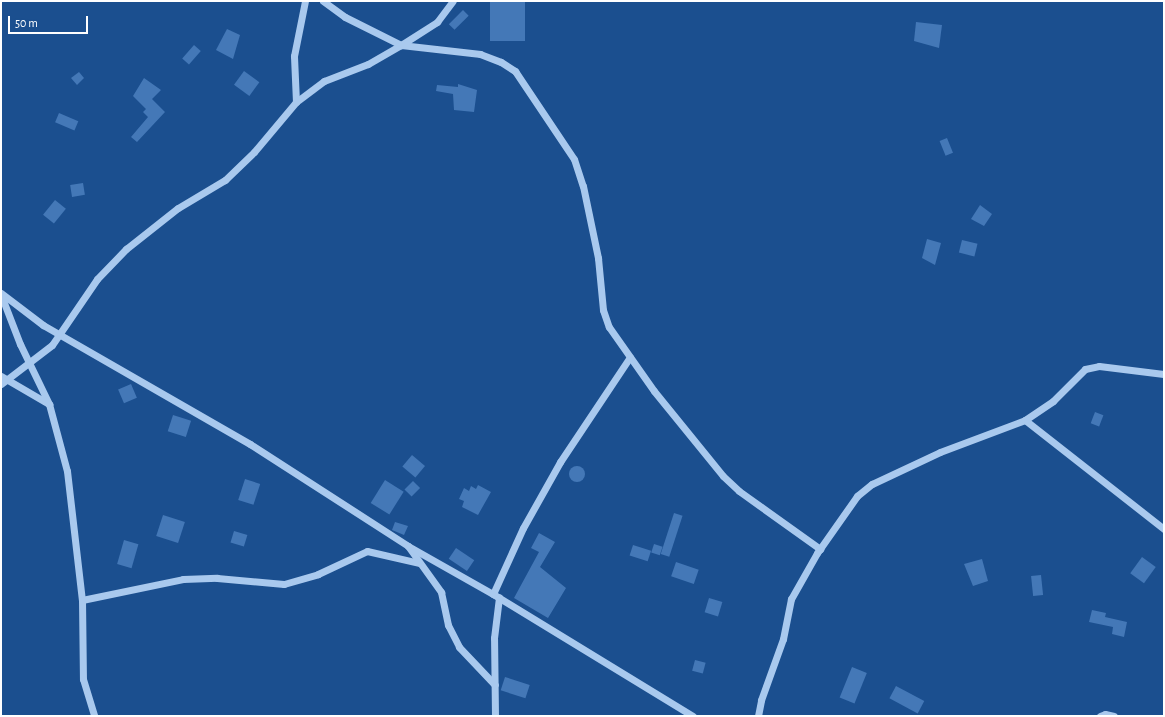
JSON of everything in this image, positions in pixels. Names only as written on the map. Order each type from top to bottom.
[{"type":"street","points":[[296,102],[294,56],[306,1]]},
{"type":"street","points":[[323,1],[344,17],[401,45],[480,54],[501,62],[525,82],[574,159],[583,186],[598,258],[603,310],[609,327],[630,357],[723,476],[739,492],[820,548]]},
{"type":"street","points":[[1,384],[30,364],[61,335],[97,279],[126,249],[178,208],[225,180],[254,152],[296,102],[324,80],[368,64],[401,45],[436,22],[453,1]]},
{"type":"street","points":[[1,294],[61,335],[250,444],[408,546],[496,596],[693,716]]},
{"type":"street","points":[[1,294],[30,364],[49,404],[67,471],[82,600],[82,669],[94,716]]},
{"type":"street","points":[[495,716],[494,638],[496,596],[523,528],[563,457],[630,357]]},
{"type":"street","points":[[755,716],[758,712],[779,654],[791,599],[820,548],[856,496],[872,484],[940,452],[1025,420],[1053,401],[1085,369],[1099,366],[1164,374]]},
{"type":"street","points":[[1,376],[49,404]]},
{"type":"street","points":[[1025,420],[1164,529]]},
{"type":"street","points":[[408,546],[440,592],[448,625],[459,647],[495,685]]},
{"type":"street","points":[[82,600],[184,578],[217,578],[284,584],[318,574],[367,551],[419,563]]},
{"type":"street","points":[[1100,716],[1104,714],[1114,716]]},
{"type":"building","points":[[490,1],[525,1],[525,41],[490,41]]},
{"type":"building","points":[[463,10],[469,16],[455,30],[449,24]]},
{"type":"building","points":[[916,22],[942,25],[939,48],[914,41]]},
{"type":"building","points":[[227,29],[240,35],[233,59],[216,50]]},
{"type":"building","points":[[194,45],[201,51],[189,64],[182,59]]},
{"type":"building","points":[[244,71],[259,82],[249,96],[234,85]]},
{"type":"building","points":[[79,72],[84,78],[77,85],[71,78]]},
{"type":"building","points":[[144,78],[161,90],[152,99],[165,112],[137,142],[131,137],[148,117],[143,112],[146,109],[133,96]]},
{"type":"building","points":[[458,84],[477,90],[474,112],[454,110],[453,94],[436,91],[437,85],[458,87]]},
{"type":"building","points":[[59,113],[78,121],[74,130],[55,122]]},
{"type":"building","points":[[947,138],[953,153],[946,156],[940,141]]},
{"type":"building","points":[[83,183],[85,195],[72,197],[70,185]]},
{"type":"building","points":[[55,200],[66,209],[54,224],[43,215]]},
{"type":"building","points":[[980,205],[992,214],[984,226],[971,219]]},
{"type":"building","points":[[927,239],[941,243],[935,265],[922,258]]},
{"type":"building","points":[[962,240],[978,244],[974,256],[959,253]]},
{"type":"building","points":[[131,384],[137,398],[124,403],[118,389]]},
{"type":"building","points":[[1095,412],[1103,415],[1099,426],[1091,423]]},
{"type":"building","points":[[173,415],[191,421],[186,437],[168,431]]},
{"type":"building","points":[[412,455],[425,466],[415,477],[402,466]]},
{"type":"building","points":[[577,466],[583,468],[585,474],[583,480],[577,482],[571,480],[569,474],[571,468]]},
{"type":"building","points":[[245,479],[260,484],[253,505],[238,500]]},
{"type":"building","points":[[385,480],[404,492],[389,515],[371,503]]},
{"type":"building","points":[[413,481],[420,488],[412,497],[405,489]]},
{"type":"building","points":[[478,485],[491,492],[478,515],[462,507],[464,501],[459,499],[464,488],[469,491],[471,486],[476,489]]},
{"type":"building","points":[[674,513],[683,516],[669,557],[661,554]]},
{"type":"building","points":[[163,515],[185,522],[178,543],[156,536]]},
{"type":"building","points":[[395,522],[408,526],[404,535],[392,530]]},
{"type":"building","points":[[234,531],[247,535],[244,547],[230,542]]},
{"type":"building","points":[[539,533],[555,542],[540,567],[566,588],[548,618],[514,598],[539,552],[531,548]]},
{"type":"building","points":[[124,540],[138,544],[132,568],[117,564]]},
{"type":"building","points":[[654,544],[663,547],[660,555],[651,553]]},
{"type":"building","points":[[633,545],[651,551],[648,561],[630,555]]},
{"type":"building","points":[[456,548],[474,560],[467,571],[449,559]]},
{"type":"building","points":[[1142,557],[1156,567],[1144,583],[1130,573]]},
{"type":"building","points":[[982,559],[988,581],[973,586],[964,564]]},
{"type":"building","points":[[676,562],[699,570],[694,584],[671,576]]},
{"type":"building","points":[[1041,575],[1043,595],[1033,596],[1031,576]]},
{"type":"building","points":[[709,598],[722,602],[718,616],[705,612]]},
{"type":"building","points":[[1092,610],[1106,613],[1105,617],[1127,622],[1124,637],[1112,634],[1113,627],[1089,622]]},
{"type":"building","points":[[695,660],[706,663],[703,673],[692,671]]},
{"type":"building","points":[[852,667],[867,673],[854,704],[840,698]]},
{"type":"building","points":[[505,677],[530,685],[525,698],[501,690]]},
{"type":"building","points":[[896,686],[924,701],[918,713],[889,698]]}]
